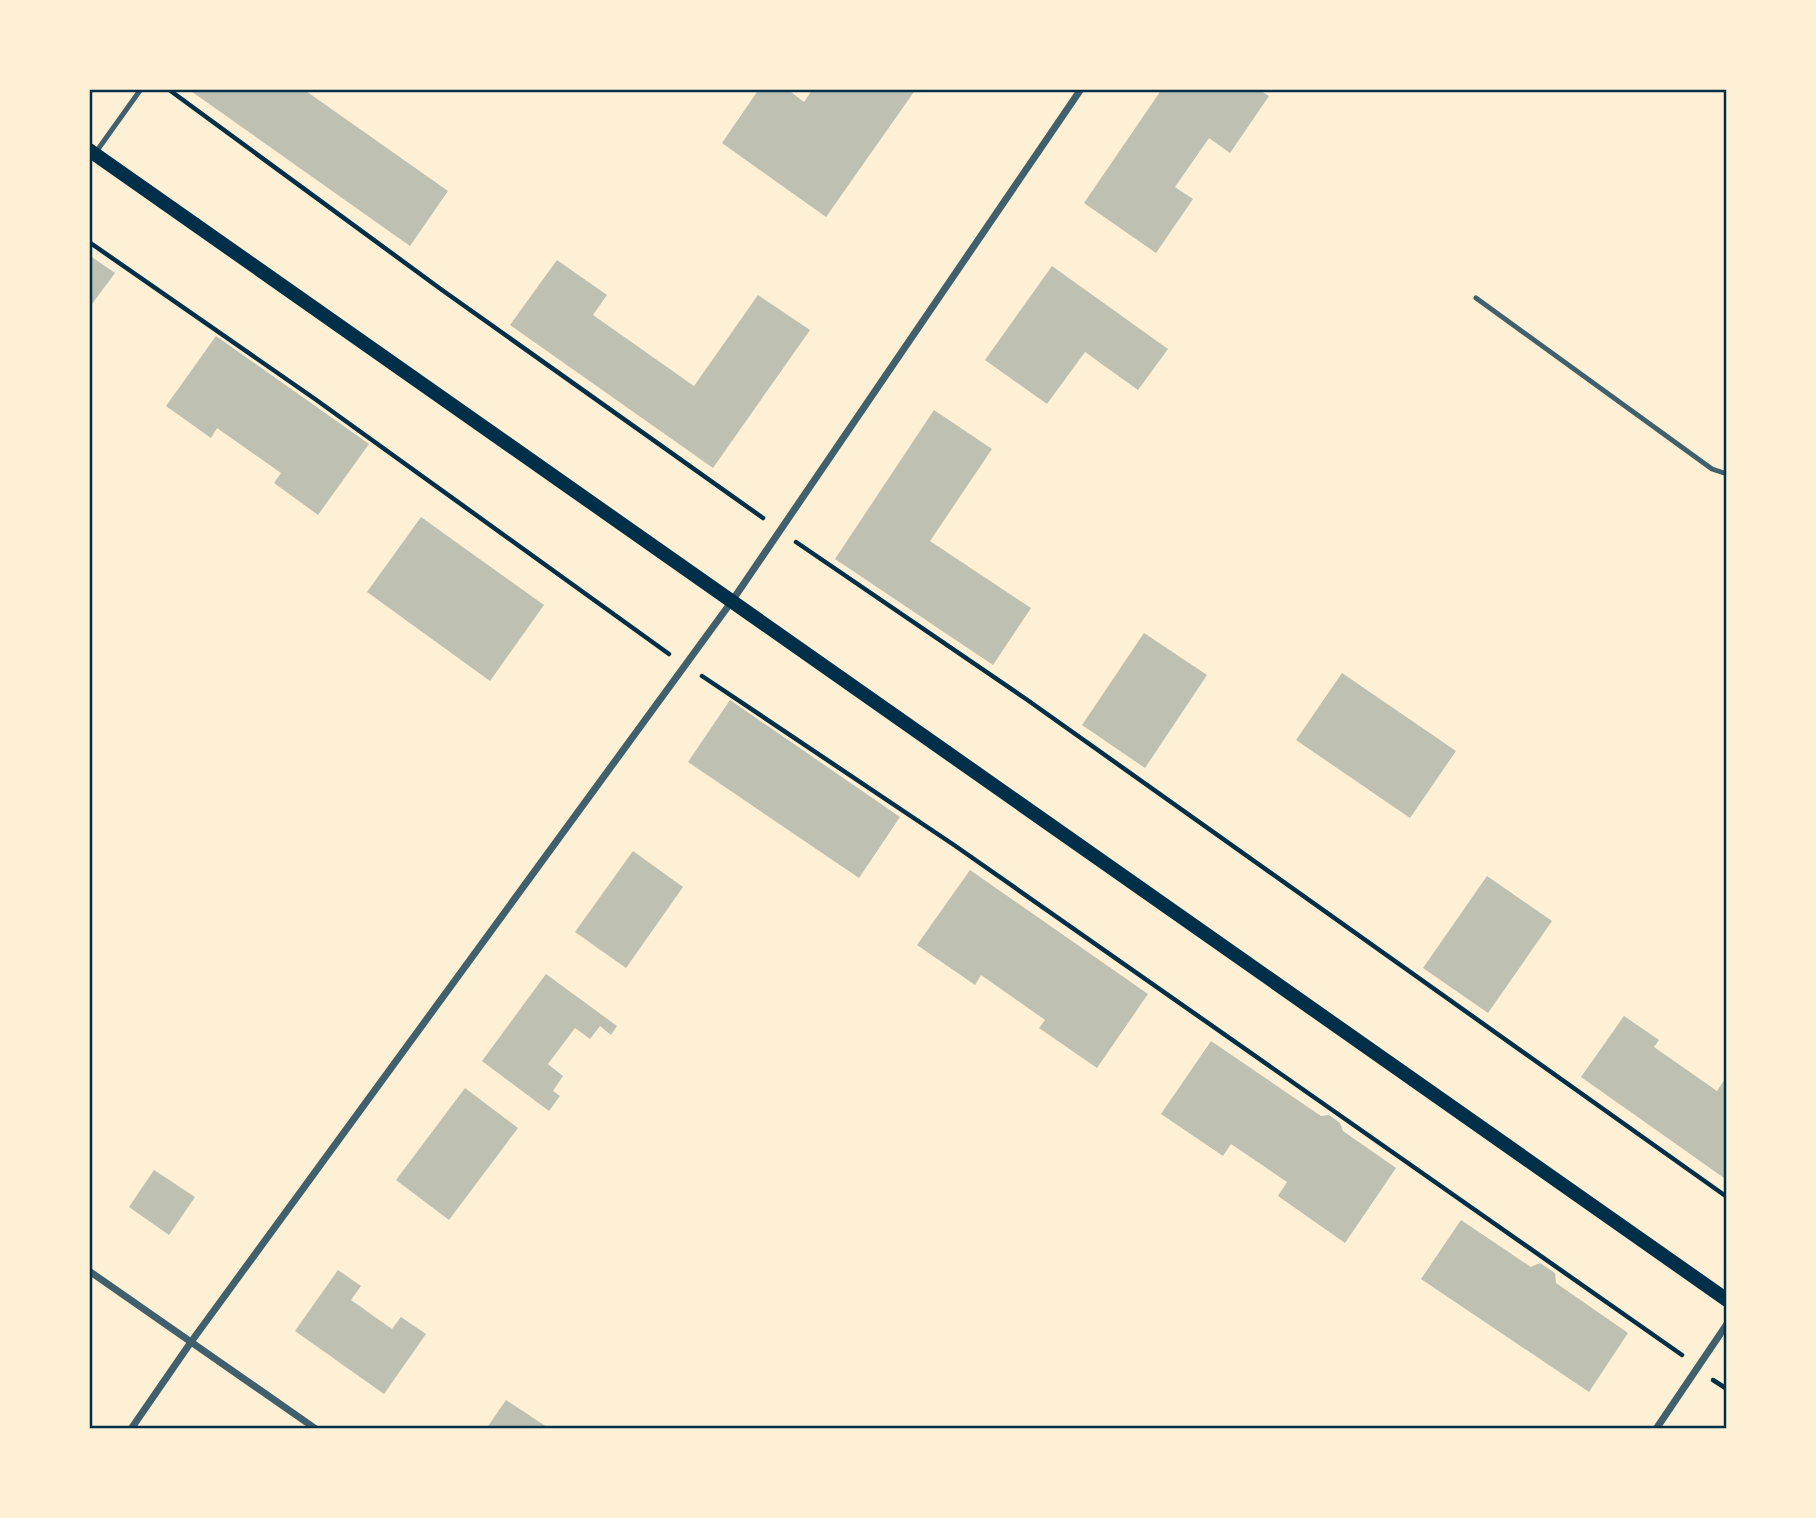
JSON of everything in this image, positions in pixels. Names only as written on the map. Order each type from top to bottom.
[{"type":"main road","points":[[92,152],[1727,1300]]},
{"type":"street","points":[[131,1429],[191,1342],[686,666],[781,531],[1081,89]]},
{"type":"street","points":[[89,1271],[316,1429]]},
{"type":"street","points":[[1656,1429],[1727,1324]]},
{"type":"lane","points":[[92,152],[141,89]]},
{"type":"lane","points":[[1475,298],[1712,469],[1727,474]]},
{"type":"path","points":[[168,89],[442,290],[781,531],[1026,699],[1727,1197]]},
{"type":"path","points":[[89,242],[315,399],[686,666],[954,845],[1727,1390]]},
{"type":"building","points":[[188,89],[303,89],[448,191],[410,246]]},
{"type":"building","points":[[759,89],[787,89],[804,102],[813,89],[916,89],[826,217],[722,143]]},
{"type":"building","points":[[1162,89],[1258,89],[1269,96],[1230,153],[1209,138],[1175,187],[1193,199],[1156,253],[1084,203]]},
{"type":"building","points":[[89,255],[115,273],[89,308]]},
{"type":"building","points":[[557,260],[607,295],[593,315],[694,386],[758,295],[810,330],[713,468],[510,325]]},
{"type":"building","points":[[1052,266],[1168,349],[1138,390],[1085,352],[1047,404],[985,360]]},
{"type":"building","points":[[216,336],[369,444],[318,515],[274,483],[281,473],[217,428],[211,438],[166,406]]},
{"type":"building","points":[[934,410],[992,449],[930,541],[1031,608],[993,665],[835,559]]},
{"type":"building","points":[[421,517],[544,605],[490,681],[367,592]]},
{"type":"building","points":[[1144,633],[1207,675],[1145,768],[1082,725]]},
{"type":"building","points":[[1342,673],[1456,751],[1410,818],[1296,740]]},
{"type":"building","points":[[730,700],[900,817],[859,878],[688,762]]},
{"type":"building","points":[[633,851],[683,887],[626,968],[575,932]]},
{"type":"building","points":[[970,870],[1148,994],[1097,1068],[1039,1028],[1045,1020],[981,975],[975,985],[917,945]]},
{"type":"building","points":[[1487,876],[1552,921],[1488,1013],[1423,968]]},
{"type":"building","points":[[546,974],[617,1026],[611,1035],[600,1026],[590,1039],[575,1028],[548,1064],[563,1076],[553,1091],[560,1096],[549,1111],[482,1061]]},
{"type":"building","points":[[1624,1016],[1659,1040],[1654,1047],[1717,1091],[1727,1076],[1727,1180],[1581,1077]]},
{"type":"building","points":[[1211,1041],[1321,1116],[1329,1115],[1340,1123],[1343,1131],[1396,1168],[1345,1243],[1278,1196],[1287,1182],[1231,1144],[1223,1156],[1161,1114]]},
{"type":"building","points":[[465,1088],[518,1128],[449,1220],[396,1180]]},
{"type":"building","points":[[154,1170],[195,1197],[169,1235],[129,1207]]},
{"type":"building","points":[[1461,1220],[1531,1267],[1540,1263],[1555,1273],[1556,1283],[1628,1333],[1589,1392],[1421,1279]]},
{"type":"building","points":[[338,1270],[361,1286],[351,1300],[392,1329],[401,1317],[426,1334],[384,1394],[295,1331]]},
{"type":"building","points":[[506,1400],[550,1429],[486,1429]]}]
